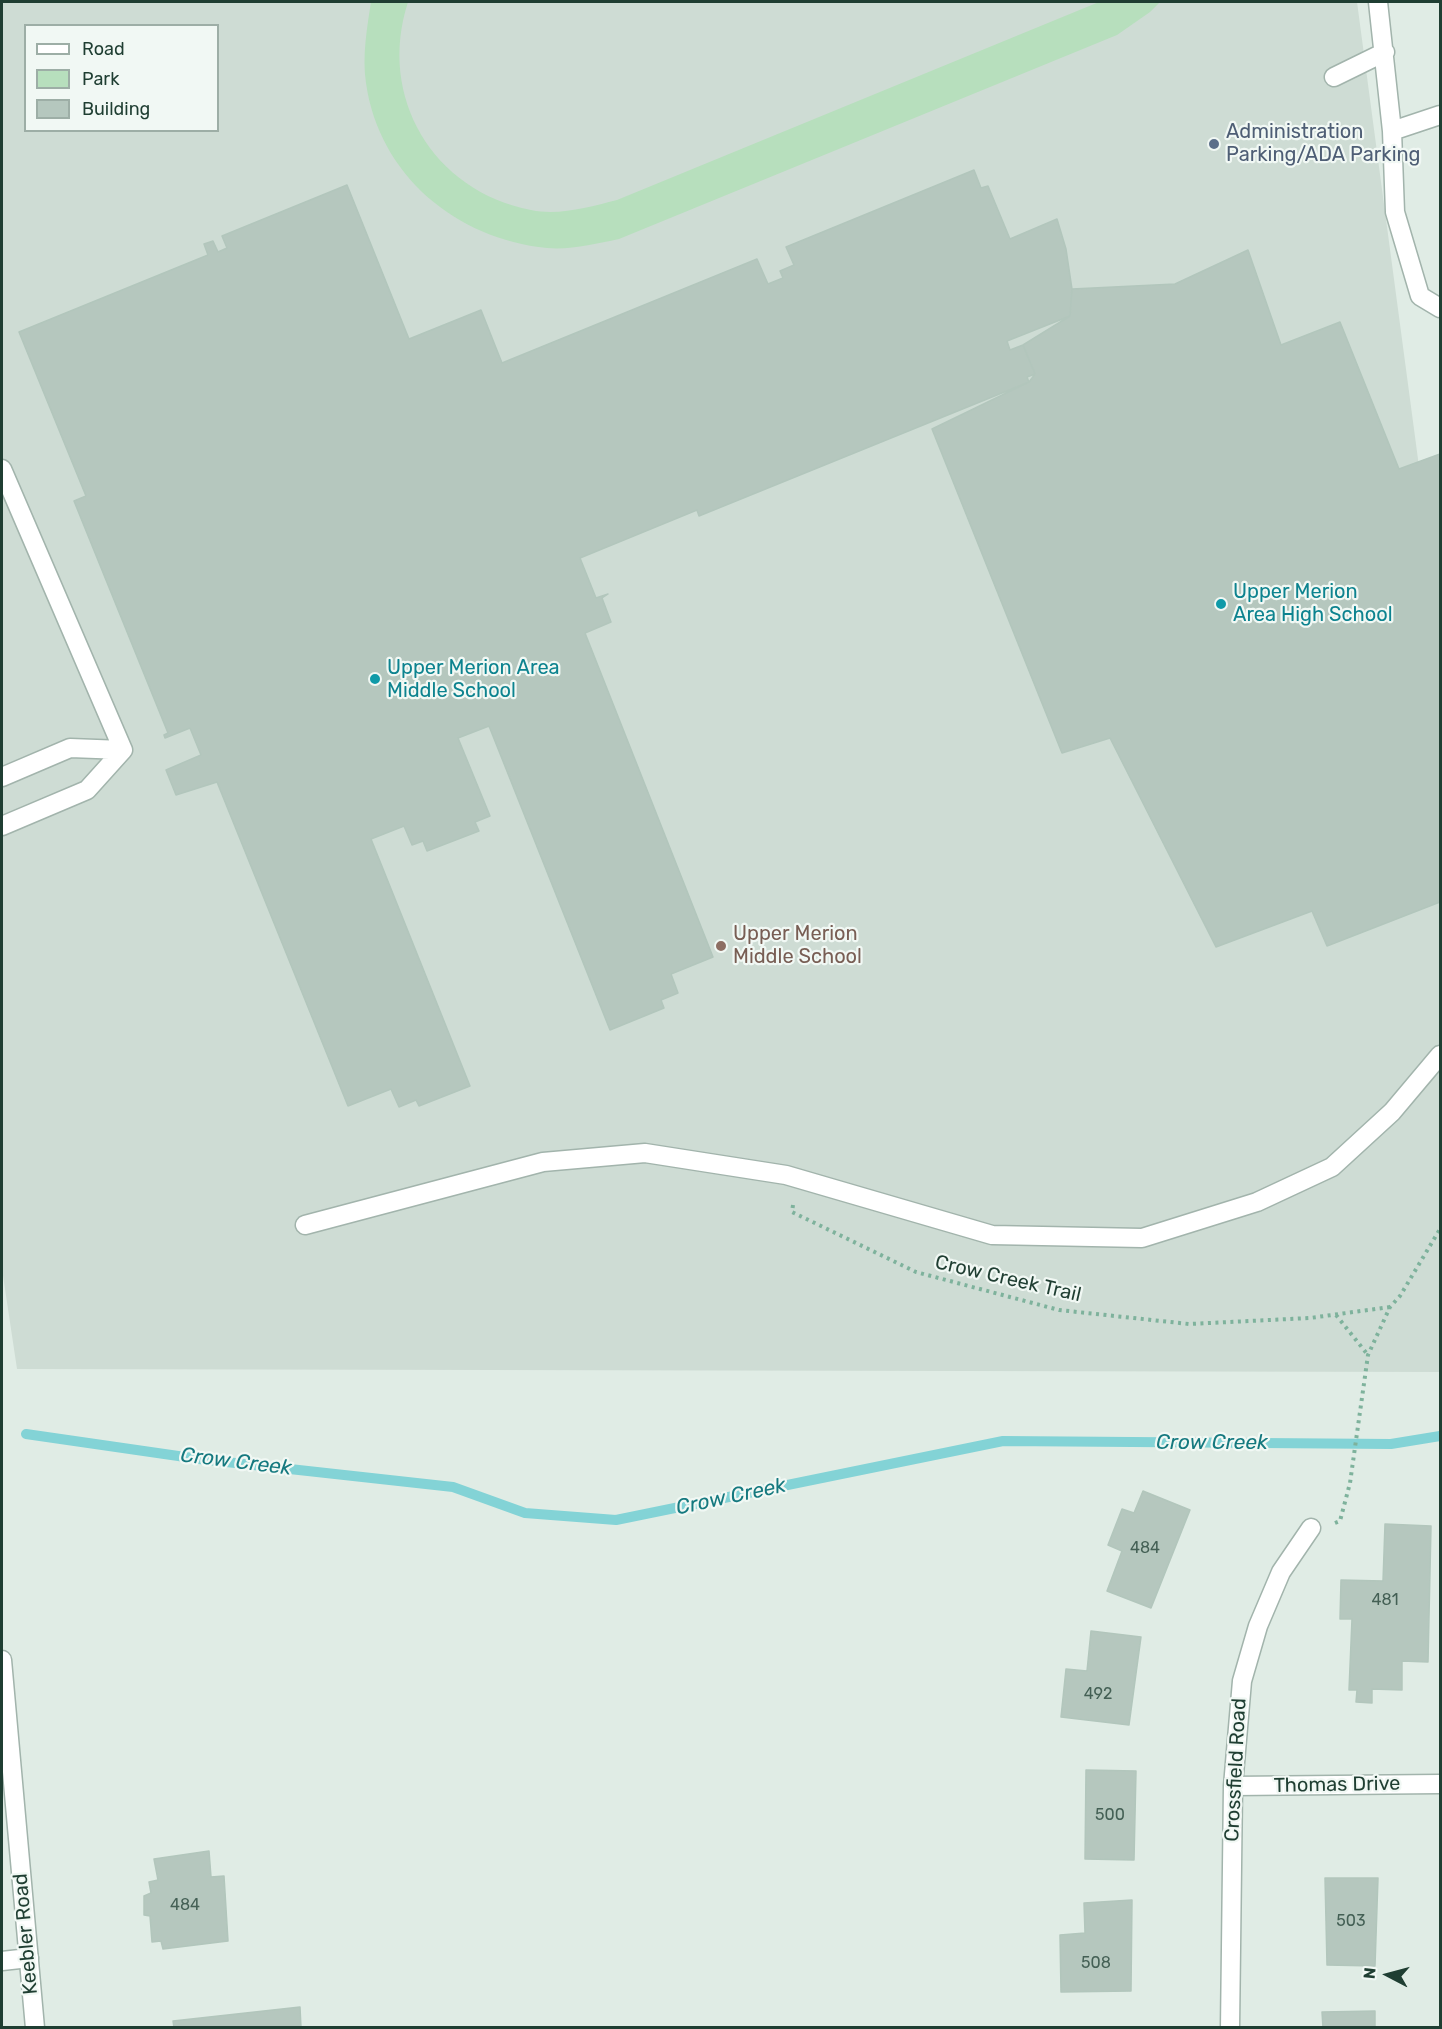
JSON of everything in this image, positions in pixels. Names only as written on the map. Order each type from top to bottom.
[{"type":"street","points":[[1378,2],[1392,131],[1395,212],[1420,296],[1440,308]]},
{"type":"street","points":[[1334,77],[1385,52]]},
{"type":"street","points":[[1392,131],[1440,115]]},
{"type":"street","points":[[2,469],[123,750]]},
{"type":"street","points":[[2,777],[70,748],[123,750]]},
{"type":"street","points":[[2,826],[87,790],[123,750]]},
{"type":"street","points":[[305,1225],[543,1162],[645,1153],[800,1179],[992,1235],[1142,1238],[1257,1202],[1332,1167],[1392,1112],[1440,1055]]},
{"type":"street","name":"Crossfield Road","points":[[1230,2028],[1233,1786],[1242,1681],[1258,1626],[1281,1572],[1311,1528]]},
{"type":"street","name":"Keebler Road","points":[[2,1660],[35,2028]]},
{"type":"street","name":"Thomas Drive","points":[[1233,1786],[1440,1784]]},
{"type":"street","points":[[2,1961],[29,1958]]},
{"type":"path","name":"Crow Creek Trail","points":[[800,1179],[792,1212],[916,1272],[1059,1310],[1189,1324],[1336,1316],[1390,1307]]},
{"type":"path","points":[[1311,1528],[1340,1521],[1350,1483],[1362,1382],[1368,1355],[1390,1307],[1400,1296],[1440,1228]]},
{"type":"path","points":[[1336,1316],[1368,1355]]},
{"type":"shaded area","name":"Upper Merion Middle School","points":[[2,2],[1357,2],[1440,624],[1440,1372],[17,1369],[2,1269]]},
{"type":"green space","points":[[371,2],[408,2],[400,37],[400,72],[407,105],[421,134],[441,161],[466,183],[496,200],[531,210],[552,212],[574,210],[617,200],[1099,2],[1160,2],[1150,12],[1117,35],[619,239],[583,246],[547,248],[514,242],[482,231],[453,216],[427,197],[405,173],[387,146],[374,116],[366,83],[365,52]]},
{"type":"building","name":"Upper Merion Area Middle School","points":[[974,170],[981,188],[988,186],[1010,239],[1057,219],[1066,249],[1072,289],[1070,316],[1007,341],[1010,350],[1023,345],[1035,374],[1027,377],[1029,382],[699,516],[697,510],[580,558],[596,598],[608,594],[602,598],[611,622],[585,633],[713,957],[671,974],[678,993],[661,1000],[664,1008],[610,1030],[489,726],[458,738],[490,816],[475,822],[479,831],[427,851],[423,841],[412,845],[404,826],[371,839],[470,1086],[419,1106],[416,1100],[399,1107],[391,1089],[348,1106],[217,782],[176,795],[166,770],[201,755],[190,728],[165,738],[164,735],[168,733],[74,501],[86,496],[19,332],[208,255],[204,244],[213,241],[218,252],[227,248],[222,236],[347,185],[409,339],[481,310],[502,363],[757,259],[768,284],[783,278],[780,271],[794,265],[786,247]]},
{"type":"building","name":"Upper Merion Area High School","points":[[1248,250],[1281,345],[1340,322],[1399,469],[1440,454],[1440,902],[1327,946],[1312,911],[1216,947],[1110,738],[1062,753],[932,429],[1029,382],[1035,374],[1023,345],[1070,316],[1072,289],[1175,284]]},
{"type":"building","points":[[1143,1491],[1190,1510],[1151,1608],[1107,1591],[1122,1551],[1108,1545],[1122,1509],[1134,1513]]},
{"type":"building","points":[[1385,1524],[1431,1526],[1428,1662],[1402,1661],[1402,1690],[1372,1689],[1372,1703],[1356,1702],[1357,1690],[1349,1690],[1352,1619],[1340,1619],[1341,1580],[1383,1581]]},
{"type":"building","points":[[1091,1631],[1141,1637],[1129,1725],[1061,1717],[1066,1669],[1087,1671]]},
{"type":"building","points":[[1086,1770],[1136,1771],[1134,1860],[1085,1859]]},
{"type":"building","points":[[209,1851],[211,1877],[224,1876],[228,1941],[163,1949],[161,1941],[152,1942],[150,1916],[144,1915],[144,1896],[151,1893],[149,1882],[158,1880],[154,1859]]},
{"type":"building","points":[[1325,1878],[1378,1878],[1375,1966],[1327,1965]]},
{"type":"building","points":[[1132,1900],[1131,1991],[1061,1992],[1060,1935],[1085,1933],[1084,1903]]},
{"type":"building","points":[[300,2007],[301,2028],[174,2028],[173,2021]]},
{"type":"building","points":[[1375,2011],[1375,2028],[1323,2028],[1322,2012]]},
{"type":"waterway","name":"Crow Creek","points":[[26,1434],[199,1459],[453,1487],[525,1513],[616,1520],[1003,1441],[1391,1444],[1440,1436]]},
{"type":"place","name":"Administration Parking/ADA Parking","points":[[1214,144]]},
{"type":"place","name":"Upper Merion Area High School","points":[[1221,604]]},
{"type":"place","name":"Upper Merion Area Middle School","points":[[375,679]]},
{"type":"place","name":"Upper Merion Middle School","points":[[721,946]]}]
